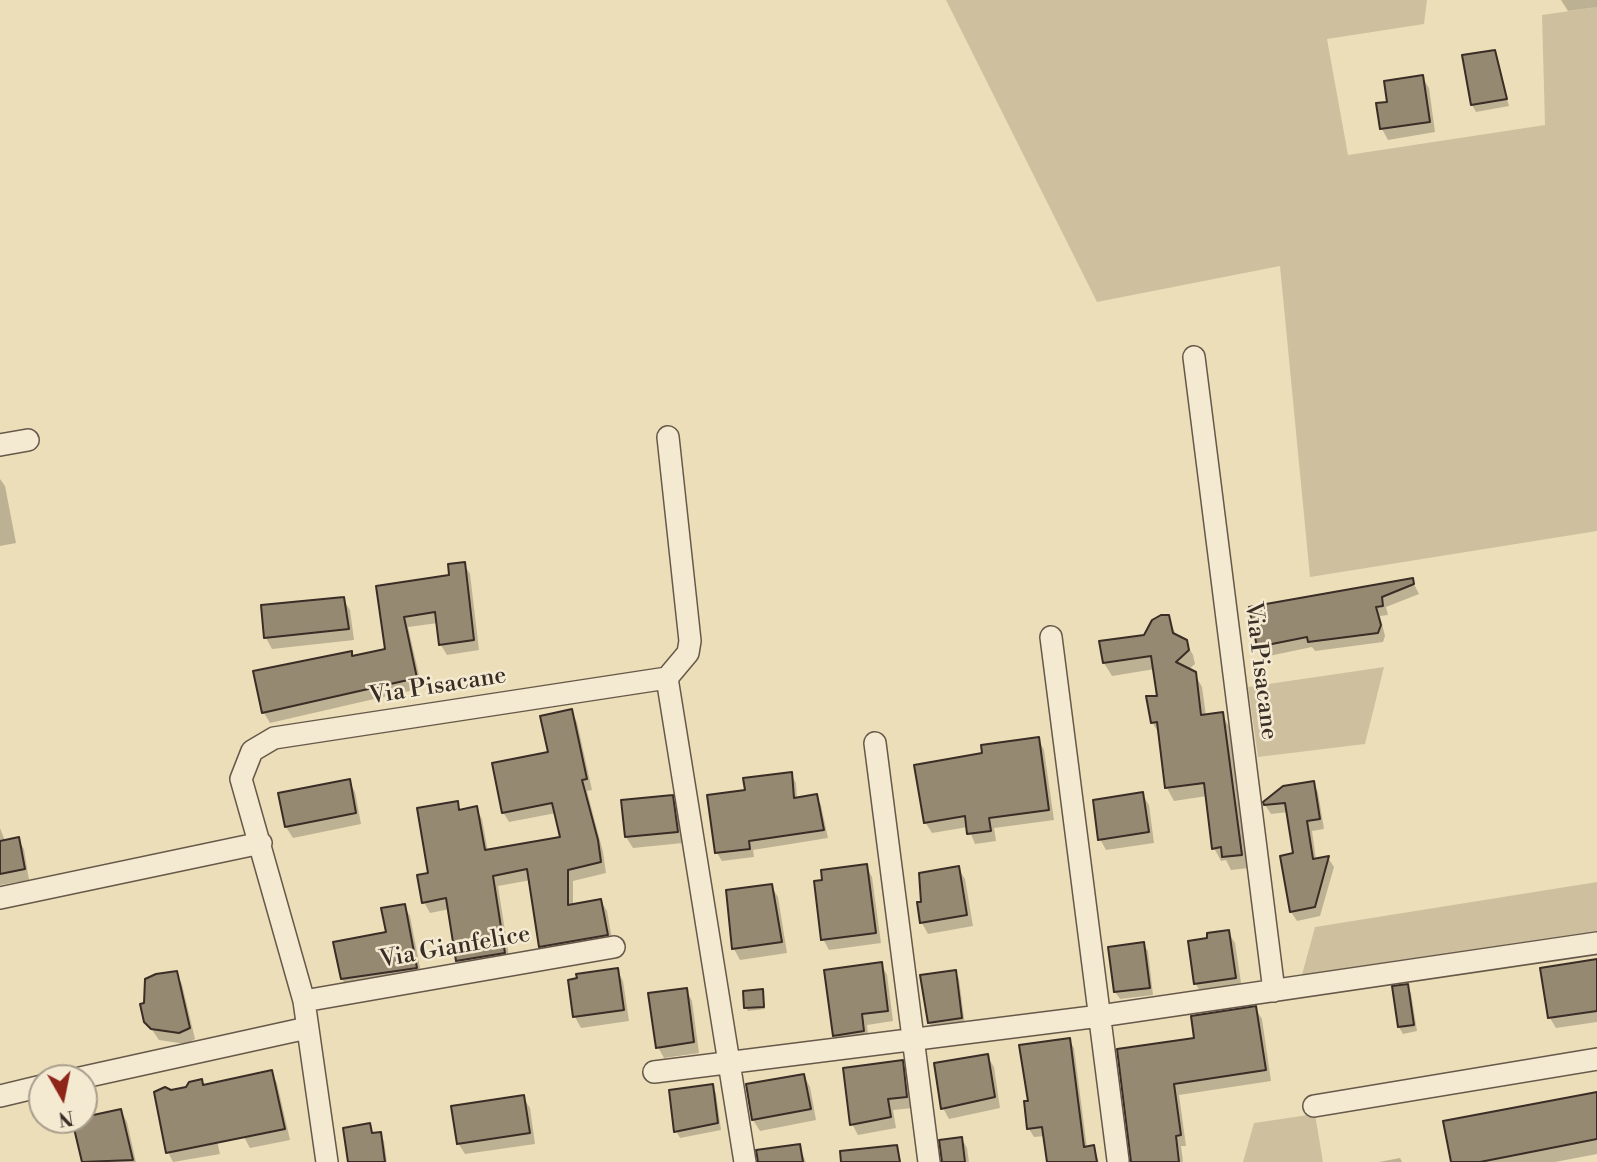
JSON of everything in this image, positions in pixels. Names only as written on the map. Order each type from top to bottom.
[{"type":"street","name":"Via Pisacane","points":[[1194,357],[1274,991]]},
{"type":"street","points":[[668,438],[690,641],[688,653],[667,678],[745,1162]]},
{"type":"street","points":[[0,445],[29,440]]},
{"type":"street","points":[[1051,638],[1118,1160]]},
{"type":"street","name":"Via Pisacane","points":[[327,1162],[304,1001],[241,779],[252,751],[274,738],[667,678]]},
{"type":"street","points":[[875,743],[929,1162]]},
{"type":"street","points":[[0,898],[261,843]]},
{"type":"street","points":[[654,1072],[1100,1016],[1597,943]]},
{"type":"street","name":"Via Gianfelice","points":[[304,1001],[614,947]]},
{"type":"street","points":[[98,1074],[307,1028]]},
{"type":"street","points":[[1314,1106],[1597,1059]]},
{"type":"street","points":[[0,1096],[28,1089]]},
{"type":"shaded area","points":[[946,0],[1427,0],[1424,24],[1327,39],[1348,155],[1545,125],[1542,15],[1597,7],[1597,531],[1310,577],[1280,266],[1097,302]]},
{"type":"shaded area","points":[[1384,667],[1365,744],[1258,757],[1248,687]]},
{"type":"shaded area","points":[[1597,882],[1597,932],[1300,982],[1315,927]]},
{"type":"shaded area","points":[[1315,1114],[1323,1162],[1243,1162],[1254,1123]]},
{"type":"building","points":[[1495,50],[1507,99],[1471,105],[1462,55]]},
{"type":"building","points":[[1423,75],[1430,122],[1380,129],[1376,103],[1387,102],[1384,81]]},
{"type":"building","points":[[465,562],[474,640],[439,645],[435,612],[404,617],[417,678],[262,713],[253,671],[352,651],[352,656],[385,649],[376,586],[449,575],[448,564]]},
{"type":"building","points":[[1413,578],[1414,584],[1382,597],[1383,606],[1376,607],[1381,625],[1378,633],[1308,642],[1307,637],[1257,647],[1249,607]]},
{"type":"building","points":[[344,597],[349,629],[264,638],[261,605]]},
{"type":"building","points":[[1161,615],[1169,615],[1173,633],[1187,640],[1189,650],[1176,662],[1196,672],[1201,715],[1223,712],[1242,855],[1222,857],[1221,847],[1212,849],[1204,783],[1165,788],[1157,722],[1151,723],[1146,696],[1157,696],[1151,656],[1103,663],[1099,641],[1144,635],[1152,620]]},
{"type":"building","points":[[572,709],[587,779],[582,780],[601,862],[568,870],[568,905],[601,899],[608,935],[539,947],[527,869],[493,876],[505,953],[456,961],[446,898],[422,903],[417,875],[428,873],[417,808],[458,801],[459,810],[477,806],[485,850],[560,837],[552,803],[502,813],[492,763],[548,752],[540,716]]},
{"type":"building","points":[[1039,737],[1049,810],[989,818],[991,831],[967,834],[965,816],[924,823],[914,765],[982,753],[981,745]]},
{"type":"building","points":[[792,772],[794,798],[817,794],[824,830],[749,841],[750,849],[715,853],[707,795],[745,790],[743,778]]},
{"type":"building","points":[[350,779],[356,813],[285,827],[278,793]]},
{"type":"building","points":[[1314,781],[1320,819],[1307,821],[1313,859],[1329,856],[1315,907],[1290,912],[1280,856],[1293,853],[1285,803],[1264,805],[1263,802],[1283,786]]},
{"type":"building","points":[[1143,792],[1149,832],[1098,840],[1093,800]]},
{"type":"building","points":[[673,795],[678,832],[625,837],[621,800]]},
{"type":"building","points":[[19,837],[25,869],[0,874],[0,841]]},
{"type":"building","points":[[867,864],[876,933],[821,940],[814,881],[822,880],[821,870]]},
{"type":"building","points":[[959,866],[967,915],[920,923],[917,902],[921,902],[919,873]]},
{"type":"building","points":[[772,884],[782,942],[732,949],[726,890]]},
{"type":"building","points":[[405,904],[417,968],[341,979],[333,942],[386,932],[381,908]]},
{"type":"building","points":[[1229,930],[1236,978],[1194,984],[1188,941],[1207,938],[1207,933]]},
{"type":"building","points":[[1144,942],[1150,988],[1114,992],[1108,947]]},
{"type":"building","points":[[1597,959],[1597,1011],[1548,1018],[1540,968]]},
{"type":"building","points":[[882,962],[888,1011],[862,1014],[864,1031],[833,1036],[824,970]]},
{"type":"building","points":[[618,968],[624,1010],[573,1017],[568,980],[577,978],[576,974]]},
{"type":"building","points":[[956,970],[962,1018],[928,1023],[920,975]]},
{"type":"building","points":[[177,971],[190,1028],[179,1033],[151,1029],[144,1022],[140,1004],[144,1003],[145,979],[156,974]]},
{"type":"building","points":[[1408,984],[1414,1025],[1398,1027],[1392,986]]},
{"type":"building","points":[[687,988],[694,1042],[656,1048],[648,993]]},
{"type":"building","points":[[763,989],[764,1007],[744,1008],[743,991]]},
{"type":"building","points":[[1256,1006],[1266,1070],[1174,1084],[1181,1135],[1176,1136],[1179,1162],[1131,1162],[1117,1049],[1194,1038],[1191,1016]]},
{"type":"building","points":[[1070,1038],[1084,1147],[1094,1145],[1097,1162],[1047,1162],[1042,1127],[1027,1129],[1024,1101],[1028,1101],[1019,1045]]},
{"type":"building","points":[[988,1054],[995,1097],[941,1109],[934,1063]]},
{"type":"building","points":[[903,1060],[907,1097],[888,1099],[891,1117],[850,1125],[843,1068]]},
{"type":"building","points":[[272,1070],[285,1129],[166,1153],[154,1092],[165,1087],[171,1090],[186,1087],[189,1082],[202,1079],[203,1085]]},
{"type":"building","points":[[804,1074],[811,1109],[752,1120],[746,1084]]},
{"type":"building","points":[[713,1084],[718,1123],[674,1132],[669,1090]]},
{"type":"building","points":[[1597,1092],[1597,1139],[1480,1162],[1451,1162],[1443,1121]]},
{"type":"building","points":[[524,1095],[530,1133],[457,1144],[451,1106]]},
{"type":"building","points":[[121,1109],[133,1160],[82,1162],[75,1134],[98,1134],[98,1114]]},
{"type":"building","points":[[370,1123],[372,1133],[381,1132],[385,1162],[348,1162],[343,1128]]},
{"type":"building","points":[[962,1137],[965,1162],[942,1162],[939,1140]]},
{"type":"building","points":[[800,1144],[803,1162],[758,1162],[756,1150]]},
{"type":"building","points":[[897,1145],[900,1162],[841,1162],[840,1151]]}]
